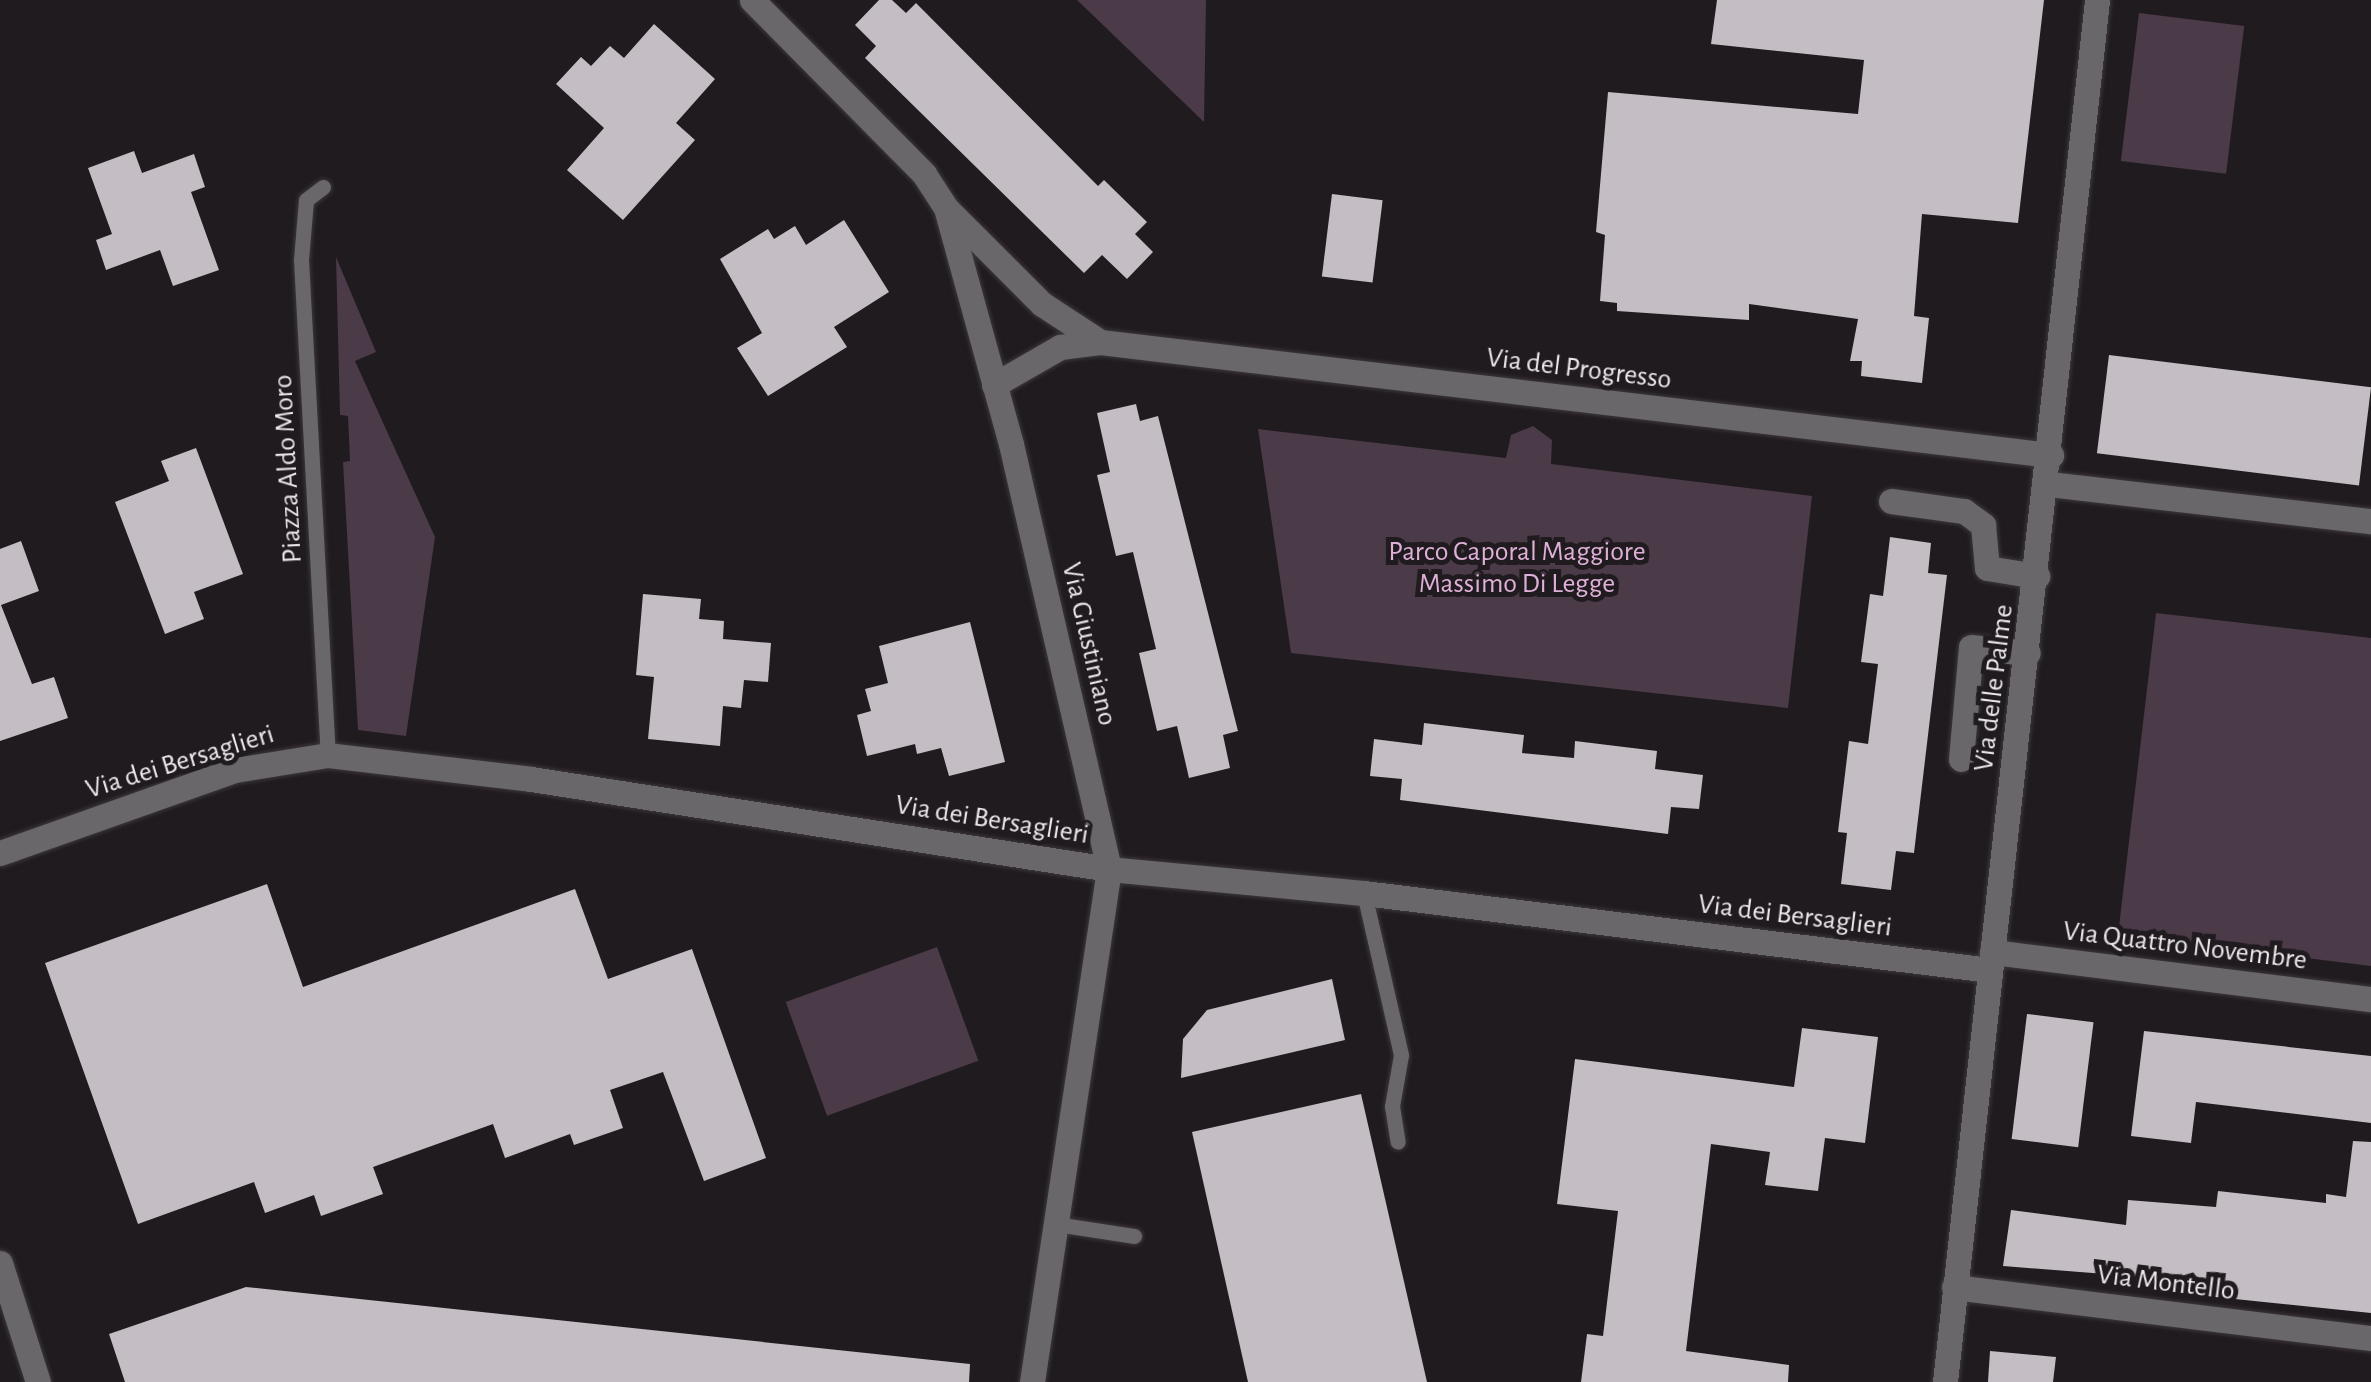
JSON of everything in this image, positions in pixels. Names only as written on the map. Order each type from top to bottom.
[{"type":"street","name":"Via Giustiniano","points":[[752,0],[924,174],[946,208],[994,384],[1109,869],[1032,1382]]},
{"type":"street","name":"Via delle Palme","points":[[1945,1382],[2049,484],[2097,0]]},
{"type":"street","name":"Via del Progresso","points":[[946,208],[1042,304],[1100,342]]},
{"type":"street","name":"Via del Progresso","points":[[994,384],[1060,346],[1100,342],[2052,456]]},
{"type":"street","points":[[2049,484],[2371,522]]},
{"type":"street","points":[[1891,500],[1964,510],[1984,525],[1988,568],[2038,576]]},
{"type":"street","points":[[1961,759],[1971,647],[2028,653]]},
{"type":"street","name":"Via dei Bersaglieri","points":[[0,853],[236,770],[328,756],[531,779],[1109,869],[1992,954]]},
{"type":"street","name":"Via Quattro Novembre","points":[[1992,954],[2371,999]]},
{"type":"street","points":[[0,1263],[38,1382]]},
{"type":"street","name":"Via Montello","points":[[1954,1287],[2371,1338]]},
{"type":"lane","name":"Piazza Aldo Moro","points":[[323,187],[306,200],[301,260],[328,756]]},
{"type":"lane","points":[[1364,893],[1402,1055],[1392,1106],[1398,1142]]},
{"type":"lane","points":[[1056,1224],[1134,1236]]},
{"type":"green space","points":[[1077,0],[1206,0],[1204,122]]},
{"type":"green space","points":[[2139,13],[2244,26],[2226,174],[2121,161]]},
{"type":"green space","points":[[336,257],[376,352],[355,361],[435,537],[406,736],[358,730],[343,462],[350,461],[348,416],[340,415]]},
{"type":"green space","name":"Parco Caporal Maggiore Massimo Di Legge","points":[[1533,426],[1552,440],[1551,464],[1812,496],[1788,708],[1291,653],[1258,429],[1506,458],[1511,435]]},
{"type":"green space","points":[[2156,613],[2371,638],[2371,966],[2118,935]]},
{"type":"green space","points":[[937,947],[978,1061],[827,1116],[786,1002]]},
{"type":"building","points":[[879,0],[892,0],[906,13],[916,3],[1098,186],[1104,180],[1147,222],[1135,234],[1153,252],[1127,279],[1102,255],[1084,273],[865,58],[876,46],[855,25]]},
{"type":"building","points":[[1717,0],[2044,0],[2018,223],[1922,214],[1914,316],[1929,318],[1922,383],[1861,376],[1862,361],[1850,361],[1858,319],[1749,304],[1749,320],[1617,311],[1617,303],[1600,301],[1605,235],[1596,232],[1608,92],[1858,114],[1864,60],[1711,44]]},
{"type":"building","points":[[654,24],[715,79],[676,123],[695,140],[623,220],[567,170],[604,128],[556,84],[581,57],[591,66],[610,46],[624,58]]},
{"type":"building","points":[[134,151],[142,173],[194,154],[205,187],[191,192],[219,270],[173,286],[160,250],[106,270],[96,240],[112,234],[88,168]]},
{"type":"building","points":[[1332,194],[1383,200],[1373,283],[1322,276]]},
{"type":"building","points":[[844,220],[889,292],[834,327],[847,347],[768,396],[737,348],[762,333],[720,259],[768,229],[774,239],[795,226],[806,245]]},
{"type":"building","points":[[2109,355],[2371,387],[2359,485],[2097,453]]},
{"type":"building","points":[[1136,404],[1140,421],[1158,416],[1238,731],[1223,735],[1230,768],[1189,778],[1177,726],[1157,731],[1139,653],[1156,649],[1133,552],[1116,556],[1097,475],[1110,472],[1097,413]]},
{"type":"building","points":[[196,448],[243,574],[194,592],[204,619],[165,634],[115,502],[169,481],[161,461]]},
{"type":"building","points":[[1890,537],[1931,543],[1928,573],[1947,575],[1914,853],[1896,851],[1891,890],[1841,884],[1847,833],[1838,832],[1849,741],[1868,744],[1878,664],[1861,662],[1870,594],[1883,596]]},
{"type":"building","points":[[21,541],[39,591],[1,605],[32,684],[54,677],[68,718],[0,741],[0,549]]},
{"type":"building","points":[[643,594],[701,599],[699,619],[724,621],[723,639],[771,643],[768,682],[744,680],[741,708],[723,706],[720,746],[648,739],[654,677],[636,675]]},
{"type":"building","points":[[970,622],[1005,762],[949,776],[941,748],[917,754],[915,744],[867,756],[857,715],[871,711],[865,689],[888,683],[879,646]]},
{"type":"building","points":[[1424,723],[1524,735],[1522,753],[1574,758],[1575,741],[1657,751],[1655,769],[1703,775],[1699,809],[1671,807],[1668,834],[1400,800],[1402,779],[1370,776],[1374,739],[1422,745]]},
{"type":"building","points":[[267,884],[303,987],[575,889],[608,979],[692,949],[766,1158],[704,1181],[663,1072],[610,1090],[623,1128],[574,1145],[570,1134],[505,1158],[493,1124],[373,1167],[383,1194],[321,1216],[314,1195],[265,1213],[254,1182],[138,1224],[45,963]]},
{"type":"building","points":[[1332,979],[1345,1040],[1181,1078],[1183,1039],[1207,1010]]},
{"type":"building","points":[[2027,1014],[2094,1022],[2078,1147],[2012,1139]]},
{"type":"building","points":[[1802,1028],[1878,1037],[1865,1143],[1825,1138],[1818,1191],[1765,1185],[1770,1152],[1711,1144],[1686,1351],[1789,1365],[1788,1382],[1581,1382],[1587,1334],[1603,1336],[1618,1211],[1557,1204],[1575,1059],[1794,1087]]},
{"type":"building","points":[[2144,1031],[2371,1056],[2371,1123],[2196,1102],[2191,1143],[2131,1136]]},
{"type":"building","points":[[1361,1094],[1427,1382],[1248,1382],[1192,1132]]},
{"type":"building","points":[[2353,1141],[2371,1142],[2371,1313],[2206,1296],[2208,1282],[2003,1266],[2011,1210],[2126,1225],[2128,1200],[2216,1207],[2218,1191],[2326,1203],[2326,1194],[2346,1197]]},
{"type":"building","points":[[246,1287],[970,1364],[969,1382],[125,1382],[109,1334]]},
{"type":"building","points":[[1990,1351],[2056,1357],[2053,1382],[1988,1382]]}]
